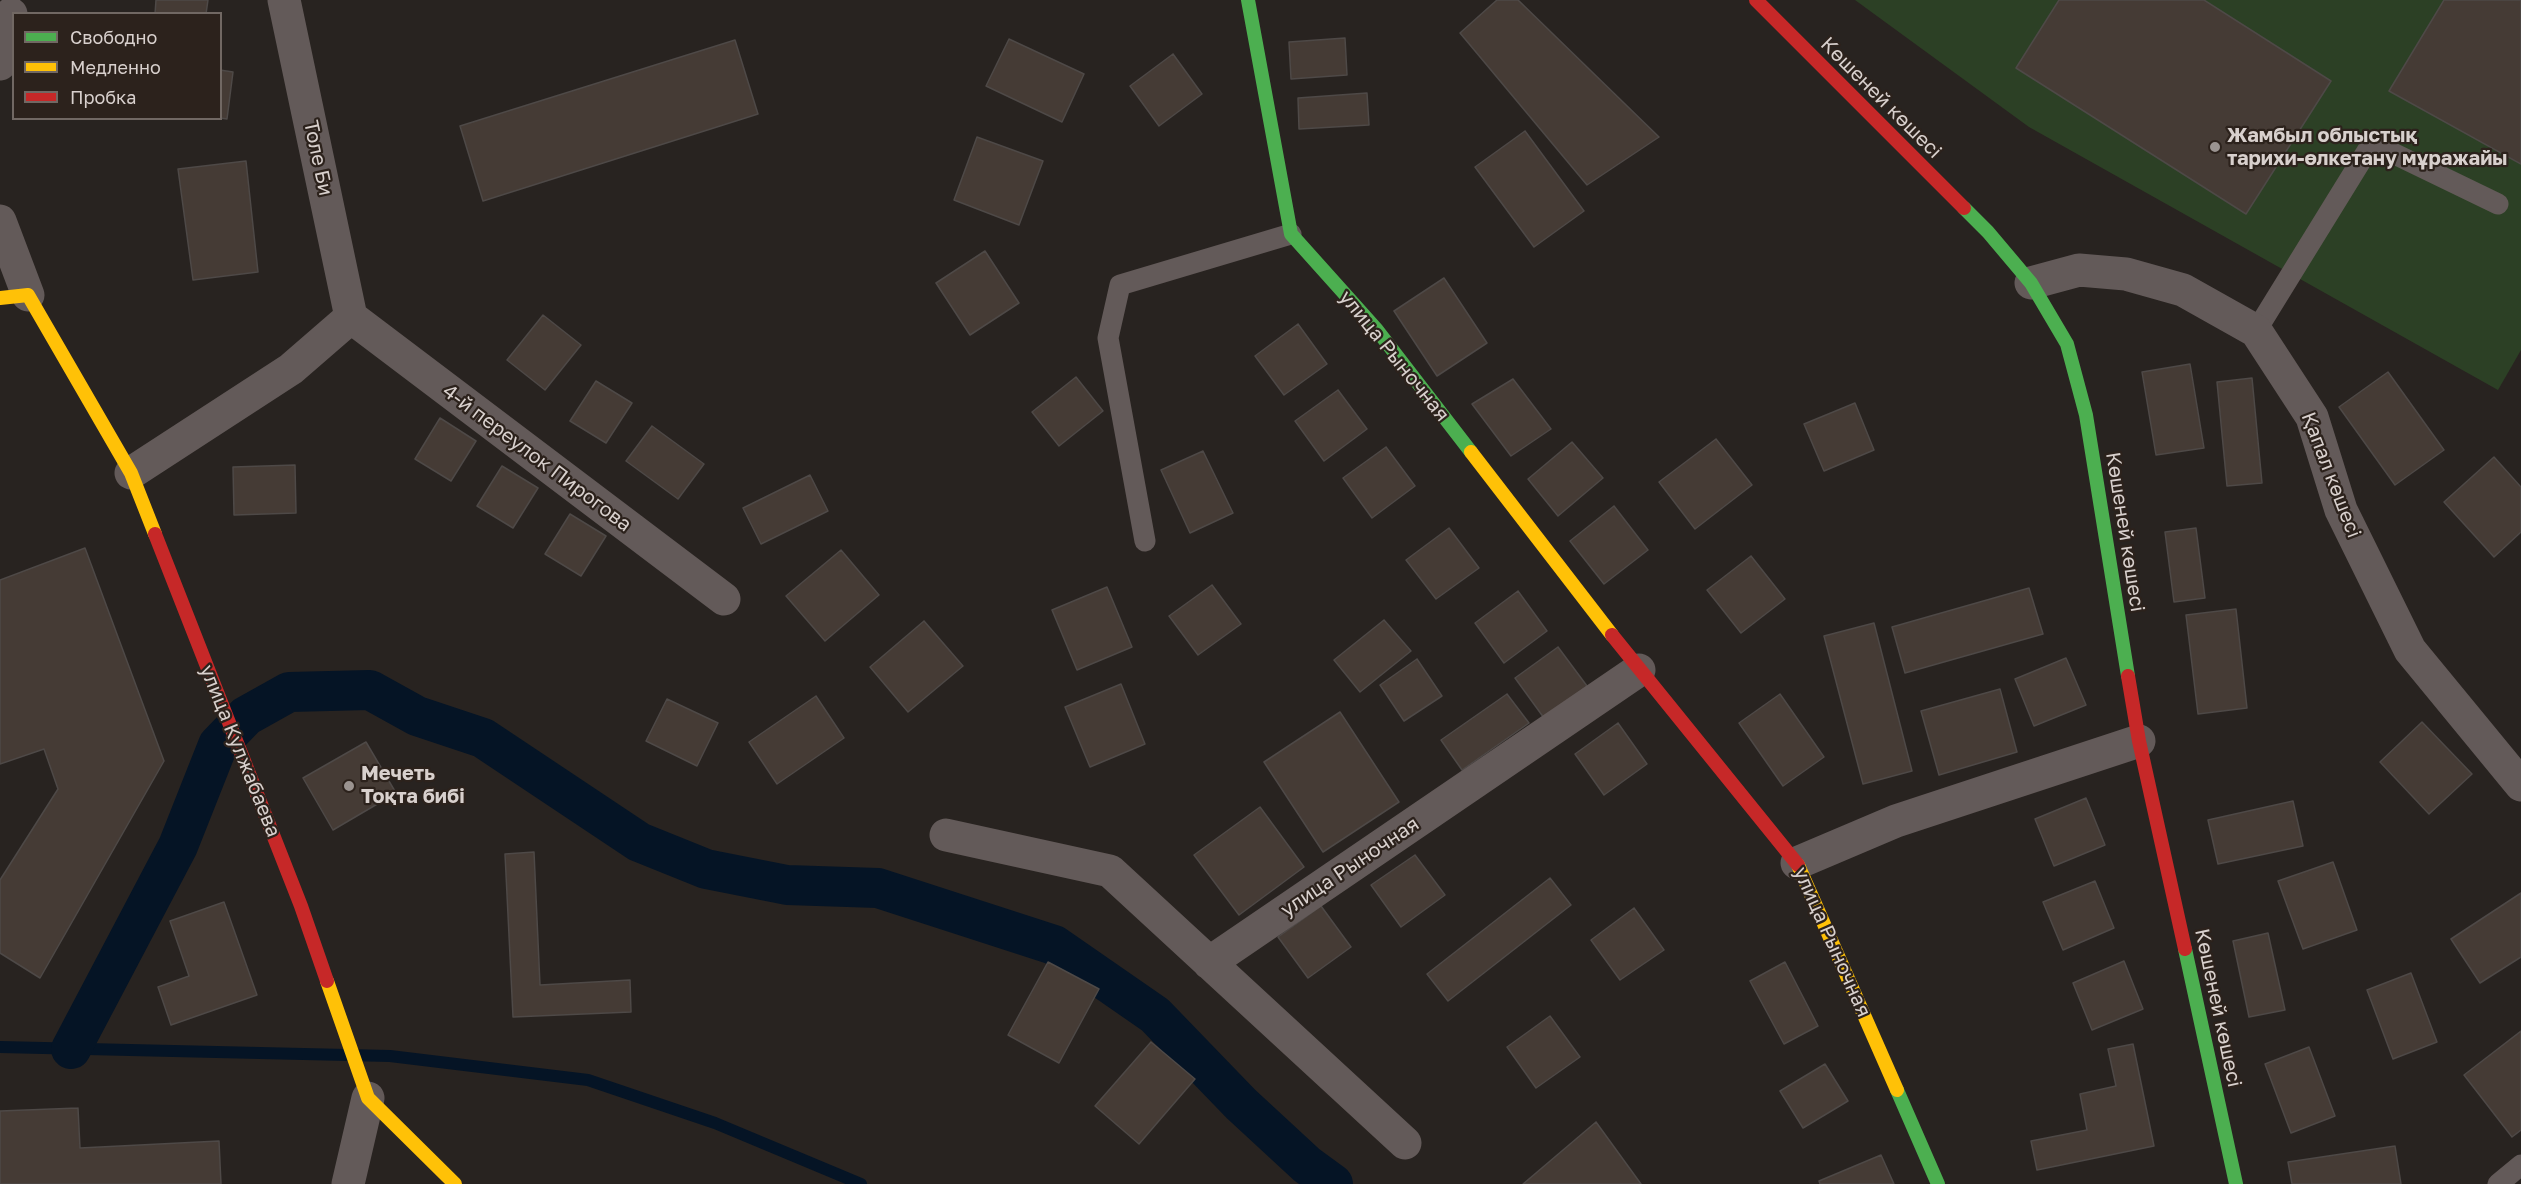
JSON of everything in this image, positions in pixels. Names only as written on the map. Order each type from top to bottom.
[{"type":"street","name":"Толе Би","points":[[284,0],[351,316]]},
{"type":"street","points":[[1248,0],[1291,234]]},
{"type":"street","name":"Көшеней көшесі","points":[[1756,0],[1988,232],[2031,283],[2067,344],[2086,415],[2139,741],[2236,1184]]},
{"type":"street","points":[[0,64],[11,14]]},
{"type":"street","name":"улица Кулжабаева","points":[[0,221],[14,297],[130,473],[301,906],[365,1087]]},
{"type":"street","name":"улица Рыночная","points":[[1291,234],[1377,330],[1639,670],[1797,862],[1938,1184]]},
{"type":"street","name":"Қапал көшесі","points":[[2031,283],[2079,270],[2126,274],[2183,290],[2256,331],[2312,417],[2341,510],[2410,650],[2521,785]]},
{"type":"street","points":[[130,473],[291,369],[351,316]]},
{"type":"street","name":"4-й переулок Пирогова","points":[[351,316],[724,599]]},
{"type":"street","name":"улица Рыночная","points":[[1209,963],[1639,670]]},
{"type":"street","points":[[1797,862],[1896,821],[2139,741]]},
{"type":"street","points":[[946,835],[1110,871],[1405,1143]]},
{"type":"street","points":[[348,1184],[365,1087]]},
{"type":"street","points":[[365,1087],[455,1184]]},
{"type":"lane","points":[[2256,331],[2372,143],[2498,204]]},
{"type":"lane","points":[[1145,541],[1108,338],[1120,285],[1291,234]]},
{"type":"lane","points":[[2499,1184],[2521,1165]]},
{"type":"green space","points":[[1855,0],[2521,0],[2521,350],[2498,390],[2029,127]]},
{"type":"building","points":[[156,0],[208,0],[206,12],[155,12]]},
{"type":"building","points":[[1497,0],[1518,0],[1659,137],[1587,185],[1460,33]]},
{"type":"building","name":"Жамбыл облыстық тарихи-өлкетану мұражайы","points":[[2059,0],[2204,0],[2331,81],[2246,214],[2016,68]]},
{"type":"building","points":[[2444,0],[2521,0],[2521,164],[2389,91]]},
{"type":"building","points":[[1345,38],[1347,75],[1291,79],[1289,42]]},
{"type":"building","points":[[1009,39],[1084,74],[1062,122],[986,86]]},
{"type":"building","points":[[735,40],[758,114],[483,201],[460,126]]},
{"type":"building","points":[[1173,54],[1202,94],[1159,126],[1130,86]]},
{"type":"building","points":[[222,70],[233,72],[227,119],[222,118]]},
{"type":"building","points":[[1367,93],[1369,125],[1299,129],[1298,98]]},
{"type":"building","points":[[1525,131],[1584,211],[1534,247],[1475,167]]},
{"type":"building","points":[[977,137],[1043,161],[1019,225],[954,200]]},
{"type":"building","points":[[246,161],[258,272],[193,280],[178,169]]},
{"type":"building","points":[[985,251],[1019,303],[970,335],[936,283]]},
{"type":"building","points":[[1444,278],[1487,343],[1437,376],[1394,311]]},
{"type":"building","points":[[543,315],[581,345],[545,390],[507,360]]},
{"type":"building","points":[[1298,324],[1327,364],[1284,395],[1255,356]]},
{"type":"building","points":[[2190,364],[2204,448],[2156,455],[2142,372]]},
{"type":"building","points":[[2388,372],[2444,450],[2395,485],[2339,407]]},
{"type":"building","points":[[1076,377],[1103,411],[1059,446],[1032,412]]},
{"type":"building","points":[[2252,378],[2262,483],[2227,486],[2217,382]]},
{"type":"building","points":[[1513,379],[1551,429],[1511,456],[1472,404]]},
{"type":"building","points":[[596,381],[632,403],[606,443],[570,421]]},
{"type":"building","points":[[1338,390],[1367,429],[1324,461],[1295,421]]},
{"type":"building","points":[[1855,403],[1874,450],[1824,471],[1804,424]]},
{"type":"building","points":[[440,418],[476,441],[451,481],[415,459]]},
{"type":"building","points":[[652,426],[704,464],[678,499],[626,461]]},
{"type":"building","points":[[1716,439],[1752,485],[1695,529],[1659,482]]},
{"type":"building","points":[[1572,442],[1603,478],[1558,516],[1528,479]]},
{"type":"building","points":[[1386,447],[1415,486],[1372,518],[1343,478]]},
{"type":"building","points":[[1203,451],[1233,513],[1190,533],[1161,470]]},
{"type":"building","points":[[2494,457],[2521,487],[2521,532],[2494,557],[2444,502]]},
{"type":"building","points":[[295,465],[296,513],[234,515],[233,467]]},
{"type":"building","points":[[502,466],[538,488],[513,528],[477,506]]},
{"type":"building","points":[[810,475],[828,511],[761,544],[743,508]]},
{"type":"building","points":[[1614,506],[1648,550],[1604,584],[1570,541]]},
{"type":"building","points":[[570,514],[606,536],[581,576],[545,554]]},
{"type":"building","points":[[1449,528],[1479,568],[1436,599],[1406,560]]},
{"type":"building","points":[[2196,528],[2205,598],[2174,602],[2165,532]]},
{"type":"building","points":[[85,548],[164,761],[40,978],[0,953],[0,880],[58,789],[44,749],[0,764],[0,580]]},
{"type":"building","points":[[841,550],[879,595],[825,641],[786,596]]},
{"type":"building","points":[[1751,556],[1785,599],[1741,633],[1707,590]]},
{"type":"building","points":[[1212,585],[1241,624],[1198,655],[1169,616]]},
{"type":"building","points":[[1107,587],[1132,647],[1077,670],[1052,610]]},
{"type":"building","points":[[2029,588],[2043,634],[1905,673],[1892,627]]},
{"type":"building","points":[[1518,591],[1547,631],[1504,663],[1475,623]]},
{"type":"building","points":[[2236,609],[2247,708],[2198,714],[2186,615]]},
{"type":"building","points":[[1384,620],[1411,651],[1360,692],[1334,660]]},
{"type":"building","points":[[924,621],[963,666],[908,712],[870,667]]},
{"type":"building","points":[[1874,623],[1912,771],[1863,784],[1824,636]]},
{"type":"building","points":[[1558,647],[1587,686],[1544,718],[1515,678]]},
{"type":"building","points":[[2066,658],[2086,705],[2034,726],[2015,679]]},
{"type":"building","points":[[1417,659],[1442,696],[1404,721],[1380,685]]},
{"type":"building","points":[[1121,684],[1145,744],[1090,767],[1065,707]]},
{"type":"building","points":[[2000,689],[2017,752],[1939,775],[1921,711]]},
{"type":"building","points":[[1507,694],[1529,723],[1462,770],[1441,740]]},
{"type":"building","points":[[1780,694],[1824,757],[1783,786],[1739,723]]},
{"type":"building","points":[[816,696],[844,738],[777,784],[749,742]]},
{"type":"building","points":[[667,699],[718,723],[697,766],[646,741]]},
{"type":"building","points":[[1340,712],[1399,802],[1323,852],[1264,762]]},
{"type":"building","points":[[2422,722],[2472,774],[2429,814],[2380,762]]},
{"type":"building","points":[[1618,723],[1647,764],[1604,795],[1575,754]]},
{"type":"building","name":"Мечеть Тоқта бибі","points":[[366,742],[396,793],[333,830],[303,778]]},
{"type":"building","points":[[2086,798],[2105,845],[2054,866],[2035,819]]},
{"type":"building","points":[[2293,801],[2303,846],[2218,864],[2208,820]]},
{"type":"building","points":[[1260,807],[1304,867],[1239,915],[1194,855]]},
{"type":"building","points":[[534,852],[540,985],[630,980],[631,1012],[513,1017],[505,854]]},
{"type":"building","points":[[1415,855],[1445,895],[1401,927],[1371,885]]},
{"type":"building","points":[[2333,862],[2357,930],[2303,949],[2278,881]]},
{"type":"building","points":[[1550,878],[1571,905],[1448,1001],[1427,974]]},
{"type":"building","points":[[2095,881],[2114,928],[2063,950],[2043,902]]},
{"type":"building","points":[[2521,893],[2521,957],[2480,983],[2451,939]]},
{"type":"building","points":[[224,902],[257,995],[171,1025],[158,987],[189,976],[170,921]]},
{"type":"building","points":[[1321,906],[1351,947],[1308,978],[1278,937]]},
{"type":"building","points":[[1634,908],[1664,950],[1620,980],[1591,940]]},
{"type":"building","points":[[2268,933],[2285,1010],[2249,1017],[2233,941]]},
{"type":"building","points":[[2124,961],[2143,1009],[2092,1030],[2073,983]]},
{"type":"building","points":[[1048,962],[1099,989],[1059,1063],[1008,1035]]},
{"type":"building","points":[[1785,962],[1818,1026],[1784,1044],[1750,981]]},
{"type":"building","points":[[2411,973],[2437,1042],[2393,1059],[2367,990]]},
{"type":"building","points":[[1550,1016],[1580,1057],[1536,1088],[1507,1047]]},
{"type":"building","points":[[2521,1031],[2521,1130],[2512,1137],[2464,1075]]},
{"type":"building","points":[[1151,1042],[1195,1079],[1139,1144],[1095,1106]]},
{"type":"building","points":[[2133,1044],[2154,1146],[2037,1170],[2031,1141],[2087,1130],[2080,1094],[2116,1086],[2108,1049]]},
{"type":"building","points":[[2309,1047],[2335,1116],[2291,1133],[2265,1064]]},
{"type":"building","points":[[1825,1064],[1848,1101],[1803,1128],[1780,1091]]},
{"type":"building","points":[[78,1108],[80,1148],[219,1141],[221,1184],[0,1184],[0,1111]]},
{"type":"building","points":[[1596,1122],[1641,1184],[1523,1184]]},
{"type":"building","points":[[2395,1146],[2401,1184],[2292,1184],[2288,1162]]},
{"type":"building","points":[[1881,1155],[1894,1184],[1820,1184],[1819,1181]]},
{"type":"waterway","points":[[71,1049],[178,846],[218,745],[246,716],[289,692],[370,690],[417,716],[483,738],[639,842],[706,869],[787,885],[878,888],[1054,945],[1155,1015],[1241,1104],[1307,1165],[1333,1184]]},
{"type":"waterway","points":[[0,1047],[390,1056],[588,1080],[715,1123],[861,1184]]},
{"type":"traffic: fast","points":[[1248,0],[1291,234],[1377,330],[1471,452]]},
{"type":"traffic: fast","points":[[1964,208],[1988,232],[2031,283],[2067,344],[2086,415],[2128,676]]},
{"type":"traffic: fast","points":[[2185,949],[2236,1184]]},
{"type":"traffic: fast","points":[[1897,1090],[1938,1184]]},
{"type":"traffic: slow","points":[[0,298],[28,295],[131,473],[155,534]]},
{"type":"traffic: slow","points":[[1471,452],[1612,635]]},
{"type":"traffic: slow","points":[[1798,865],[1897,1090]]},
{"type":"traffic: slow","points":[[327,981],[368,1098],[455,1184]]},
{"type":"traffic: jam","points":[[1756,0],[1964,208]]},
{"type":"traffic: jam","points":[[155,534],[301,906],[327,981]]},
{"type":"traffic: jam","points":[[1612,635],[1798,865]]},
{"type":"traffic: jam","points":[[2128,676],[2139,741],[2185,949]]},
{"type":"place","name":"Жамбыл облыстық тарихи-өлкетану мұражайы","points":[[2215,147]]},
{"type":"place","name":"Мечеть Тоқта бибі","points":[[349,786]]}]
